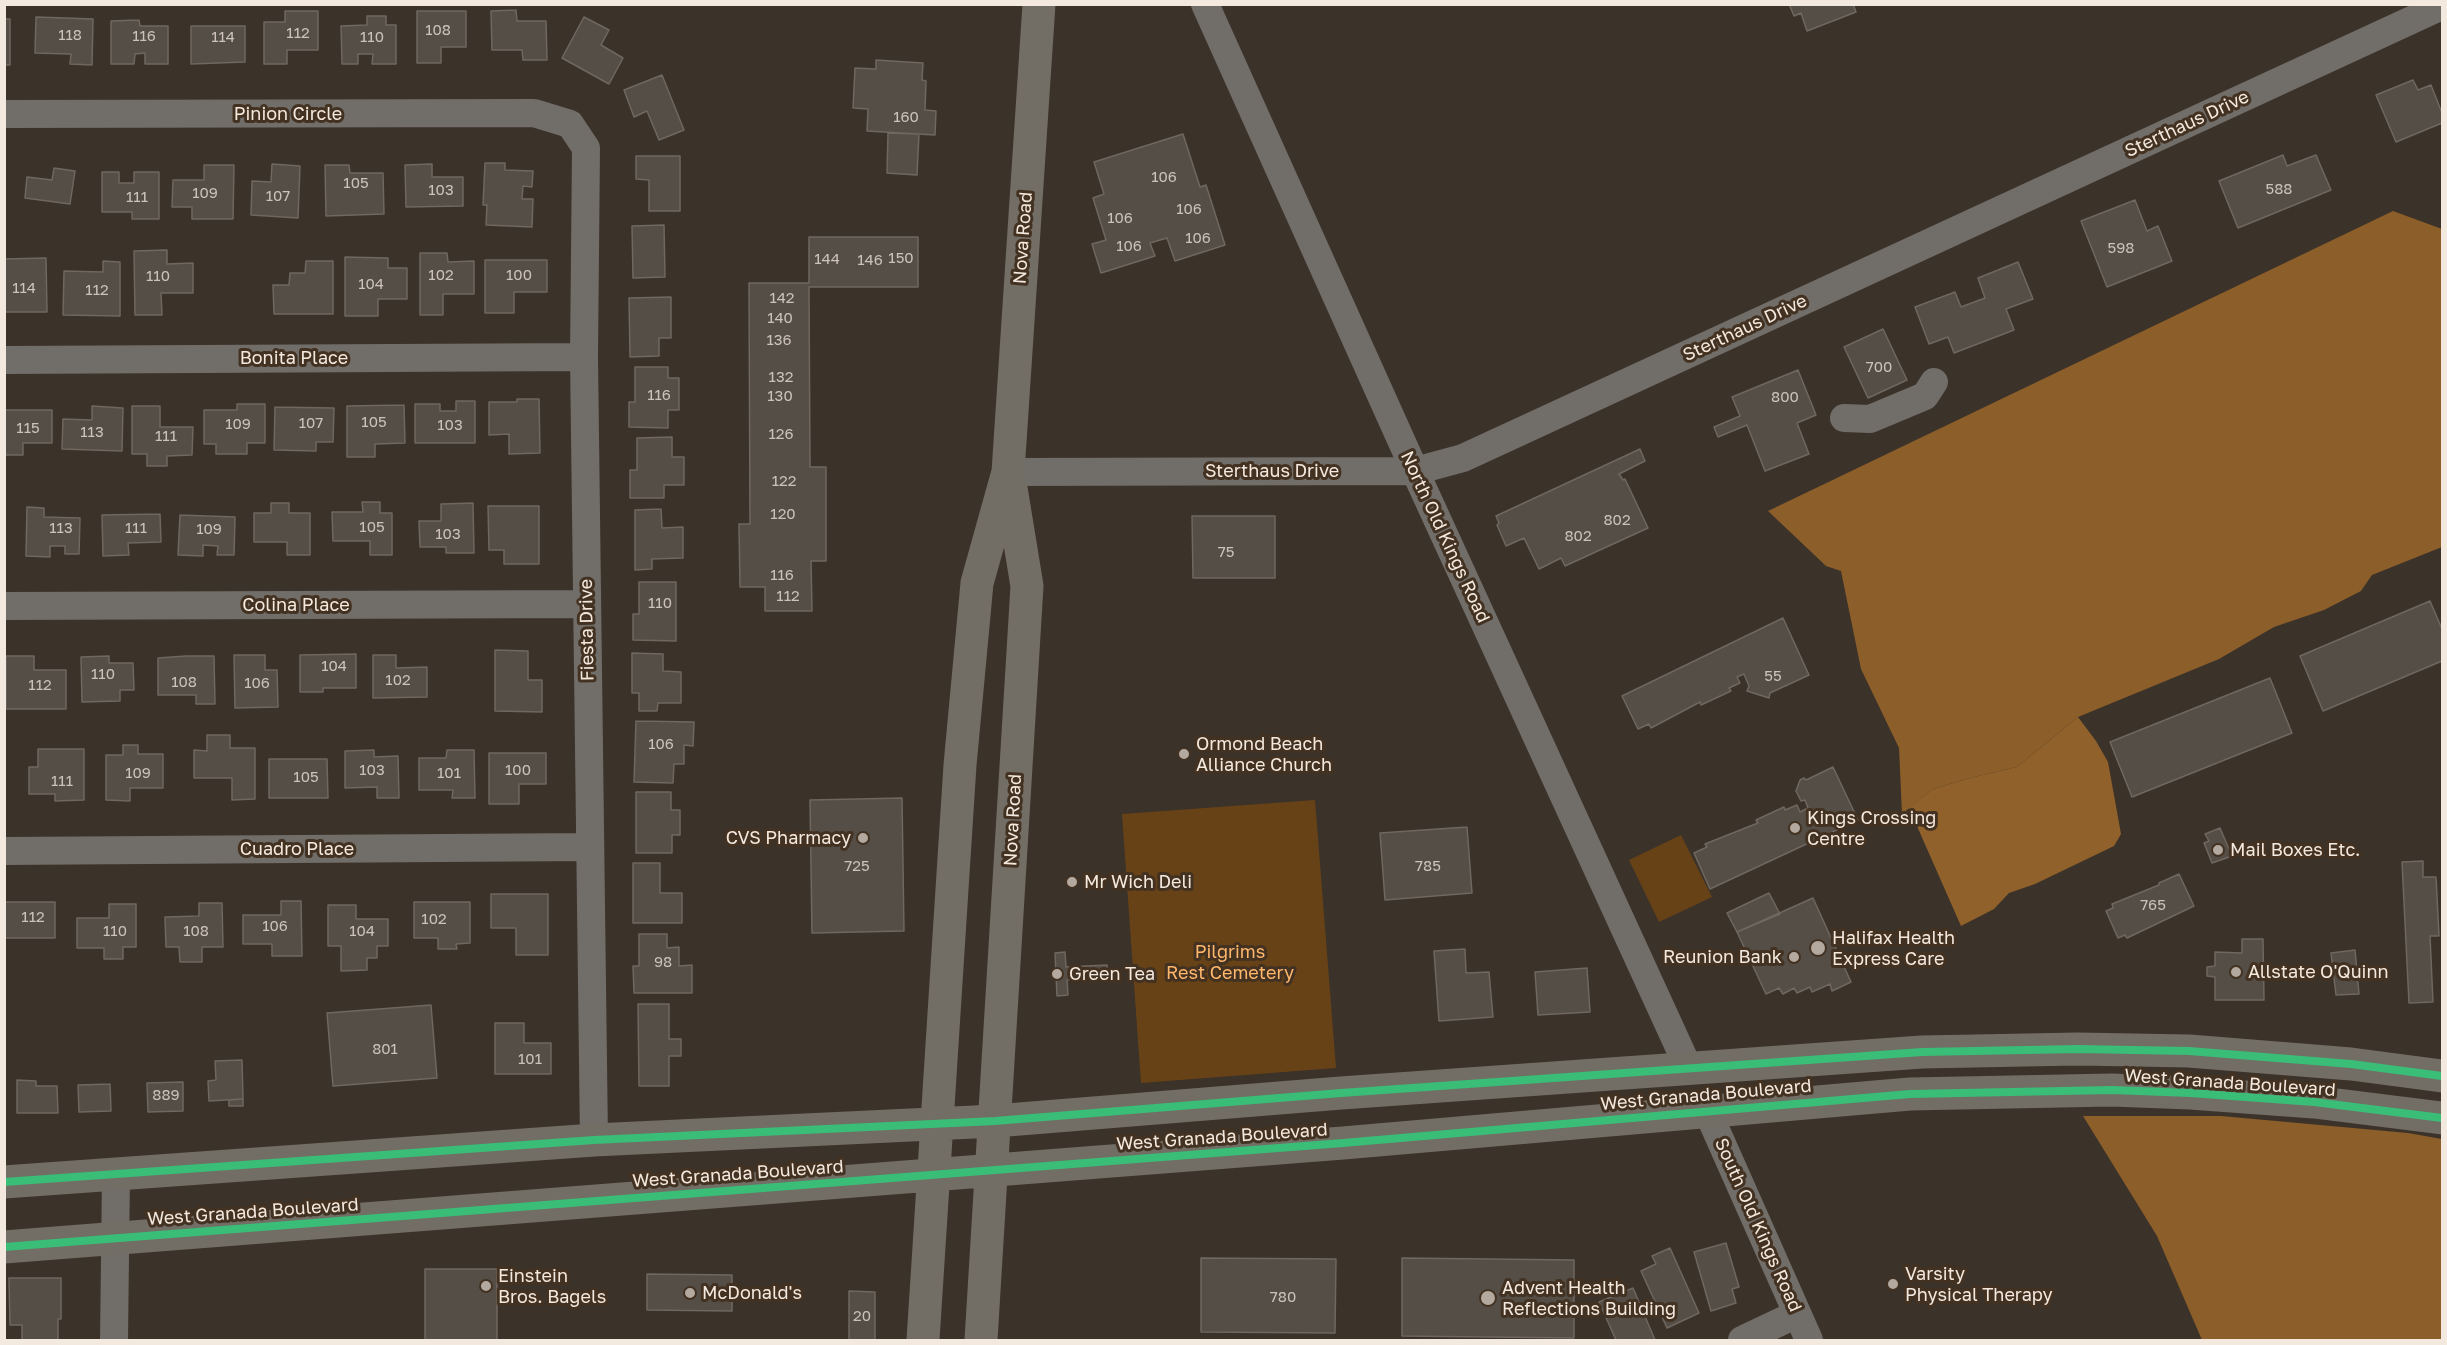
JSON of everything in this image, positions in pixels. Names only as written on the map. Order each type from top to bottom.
[{"type":"main road","name":"Nova Road","points":[[923,1341],[960,765],[977,583],[1008,472],[1039,4]]},
{"type":"main road","name":"Nova Road","points":[[981,1341],[1027,586],[1008,472]]},
{"type":"main road","name":"West Granada Boulevard","points":[[4,1182],[594,1140],[994,1121],[1353,1092],[1922,1052],[2170,1051],[2291,1058],[2427,1074]]},
{"type":"main road","points":[[1928,1094],[1982,1071],[2138,1072],[2157,1067],[2170,1051]]},
{"type":"main road","points":[[1707,1110],[1732,1085],[1783,1062]]},
{"type":"main road","points":[[1608,1119],[1658,1096],[1689,1069]]},
{"type":"main road","points":[[2176,1092],[2189,1077],[2205,1069],[2250,1069],[2372,1079],[2427,1074]]},
{"type":"main road","name":"West Granada Boulevard","points":[[4,1247],[1343,1143],[1707,1110],[1928,1094],[2112,1090],[2176,1092],[2314,1102],[2442,1118]]},
{"type":"street","name":"North Old Kings Road","points":[[1204,4],[1689,1069]]},
{"type":"street","name":"Sterthaus Drive","points":[[1008,472],[1415,471],[1463,458],[2442,6]]},
{"type":"street","name":"Pinion Circle","points":[[4,114],[534,113],[570,124]]},
{"type":"street","name":"Fiesta Drive","points":[[570,124],[586,148],[584,357],[594,1140]]},
{"type":"street","name":"Bonita Place","points":[[4,360],[584,357]]},
{"type":"street","points":[[1844,417],[1870,419],[1925,396],[1934,382]]},
{"type":"street","name":"Colina Place","points":[[4,606],[587,604]]},
{"type":"street","name":"Cuadro Place","points":[[4,850],[589,847]]},
{"type":"street","name":"South Old Kings Road","points":[[1707,1110],[1809,1341]]},
{"type":"street","points":[[114,1341],[116,1174]]},
{"type":"street","points":[[1742,1341],[1797,1314]]},
{"type":"green space","name":"Pilgrims Rest Cemetery","points":[[1315,800],[1336,1068],[1141,1083],[1122,814]]},
{"type":"green space","points":[[1681,835],[1712,897],[1659,922],[1629,860]]},
{"type":"shaded area","points":[[2393,211],[2442,229],[2442,547],[2372,575],[2361,591],[2324,610],[2274,627],[2219,659],[2078,717],[2017,767],[1933,789],[1902,814],[1899,748],[1861,669],[1841,571],[1826,566],[1768,511]]},
{"type":"shaded area","points":[[2078,717],[2108,762],[2121,834],[2114,846],[2035,884],[2009,893],[1994,909],[1961,926],[1909,808],[1933,789],[2017,767]]},
{"type":"shaded area","points":[[2083,1116],[2221,1116],[2408,1133],[2442,1139],[2442,1340],[2202,1340],[2157,1236]]},
{"type":"building","points":[[1789,4],[1853,4],[1856,12],[1807,31],[1801,13],[1794,16]]},
{"type":"building","points":[[516,10],[517,21],[546,21],[547,60],[523,60],[522,50],[492,50],[491,11]]},
{"type":"building","points":[[285,11],[318,11],[318,50],[287,50],[287,64],[264,64],[264,22],[285,22]]},
{"type":"building","points":[[417,11],[466,11],[466,47],[441,47],[441,63],[417,63]]},
{"type":"building","points":[[367,16],[386,16],[386,25],[396,25],[396,64],[372,64],[373,54],[358,54],[358,64],[342,64],[341,26],[367,25]]},
{"type":"building","points":[[36,17],[93,19],[92,65],[70,64],[71,54],[35,53]]},
{"type":"building","points":[[584,17],[609,30],[601,45],[623,58],[609,84],[562,58]]},
{"type":"building","points":[[4,19],[10,19],[10,65],[4,65]]},
{"type":"building","points":[[139,20],[140,26],[168,26],[168,64],[145,64],[145,53],[135,54],[134,64],[111,64],[111,21]]},
{"type":"building","points":[[191,26],[245,26],[245,62],[191,64]]},
{"type":"building","points":[[876,60],[923,63],[922,80],[926,81],[925,110],[936,111],[935,135],[867,131],[868,109],[853,108],[855,68],[876,69]]},
{"type":"building","points":[[662,75],[684,130],[659,140],[647,111],[634,117],[624,90]]},
{"type":"building","points":[[2413,80],[2418,90],[2431,85],[2442,113],[2442,123],[2396,142],[2376,95]]},
{"type":"building","points":[[888,133],[919,134],[917,175],[887,173]]},
{"type":"building","points":[[1183,134],[1200,187],[1206,185],[1225,245],[1175,261],[1167,238],[1150,243],[1155,256],[1101,273],[1092,244],[1106,240],[1093,198],[1104,194],[1094,162]]},
{"type":"building","points":[[2283,155],[2287,166],[2316,155],[2331,190],[2238,228],[2219,181]]},
{"type":"building","points":[[636,156],[680,156],[680,211],[649,211],[649,180],[636,179]]},
{"type":"building","points":[[485,163],[505,163],[505,170],[533,171],[532,187],[523,186],[522,199],[533,199],[532,227],[486,225],[487,205],[483,205]]},
{"type":"building","points":[[272,164],[300,166],[298,218],[251,215],[252,181],[271,182]]},
{"type":"building","points":[[432,164],[432,177],[463,177],[463,206],[406,207],[405,165]]},
{"type":"building","points":[[204,165],[234,165],[233,219],[192,219],[192,207],[172,207],[173,180],[204,180]]},
{"type":"building","points":[[325,165],[349,165],[350,173],[383,173],[384,214],[326,216]]},
{"type":"building","points":[[54,168],[75,171],[70,204],[25,198],[27,177],[52,180]]},
{"type":"building","points":[[102,172],[119,172],[119,183],[134,183],[134,172],[159,172],[159,219],[132,219],[132,212],[102,212]]},
{"type":"building","points":[[2135,200],[2147,231],[2158,226],[2172,261],[2107,287],[2081,221]]},
{"type":"building","points":[[664,225],[665,277],[633,278],[632,226]]},
{"type":"building","points":[[809,237],[918,237],[918,287],[809,287],[810,467],[826,467],[826,561],[811,561],[812,611],[765,611],[765,587],[740,587],[739,524],[750,524],[749,283],[809,283]]},
{"type":"building","points":[[167,250],[167,264],[193,263],[193,293],[161,293],[162,315],[135,315],[134,251]]},
{"type":"building","points":[[420,253],[447,253],[448,262],[474,261],[474,294],[443,294],[443,315],[420,315]]},
{"type":"building","points":[[345,257],[388,258],[388,268],[407,268],[407,299],[378,299],[378,316],[345,316]]},
{"type":"building","points":[[46,258],[47,312],[4,312],[4,259]]},
{"type":"building","points":[[485,260],[547,260],[547,292],[514,292],[514,313],[485,313]]},
{"type":"building","points":[[103,261],[120,262],[120,316],[63,315],[64,271],[103,272]]},
{"type":"building","points":[[306,261],[333,261],[333,314],[274,314],[273,285],[289,285],[290,273],[305,273]]},
{"type":"building","points":[[2018,262],[2033,299],[2006,309],[2014,330],[1954,353],[1948,337],[1929,344],[1915,307],[1955,292],[1961,307],[1985,298],[1978,278]]},
{"type":"building","points":[[671,297],[671,338],[659,338],[659,356],[630,357],[629,298]]},
{"type":"building","points":[[1883,329],[1907,380],[1868,398],[1844,347]]},
{"type":"building","points":[[635,367],[668,367],[668,378],[679,378],[679,410],[668,410],[668,428],[629,427],[629,402],[635,402]]},
{"type":"building","points":[[1798,370],[1816,415],[1797,423],[1809,454],[1765,471],[1747,425],[1718,437],[1714,427],[1740,416],[1732,397]]},
{"type":"building","points":[[517,399],[539,399],[540,453],[509,454],[509,434],[489,435],[489,402],[517,402]]},
{"type":"building","points":[[456,401],[475,401],[475,443],[415,443],[415,404],[440,404],[440,411],[456,411]]},
{"type":"building","points":[[237,404],[265,404],[265,443],[247,443],[247,454],[216,454],[216,444],[204,444],[204,410],[237,410]]},
{"type":"building","points":[[404,405],[405,443],[375,444],[375,457],[347,457],[347,406]]},
{"type":"building","points":[[92,406],[123,408],[122,451],[62,449],[63,419],[92,420]]},
{"type":"building","points":[[132,406],[160,406],[160,427],[193,427],[192,455],[167,456],[167,466],[147,466],[147,454],[132,454]]},
{"type":"building","points":[[275,407],[334,408],[333,442],[316,442],[316,451],[274,450]]},
{"type":"building","points":[[4,410],[52,410],[52,443],[23,443],[23,455],[4,455]]},
{"type":"building","points":[[672,437],[672,457],[684,457],[684,485],[664,485],[664,498],[630,498],[630,470],[637,470],[637,438]]},
{"type":"building","points":[[1640,449],[1645,461],[1619,474],[1623,480],[1625,479],[1648,528],[1565,566],[1561,558],[1539,569],[1524,538],[1506,546],[1497,525],[1499,523],[1496,516]]},
{"type":"building","points":[[362,502],[380,502],[380,513],[392,513],[392,555],[370,555],[370,541],[333,541],[332,512],[363,512]]},
{"type":"building","points":[[271,503],[289,503],[289,513],[310,513],[310,555],[287,555],[287,542],[254,542],[254,513],[271,513]]},
{"type":"building","points":[[473,503],[474,553],[446,553],[446,547],[420,547],[419,521],[441,521],[441,504]]},
{"type":"building","points":[[488,506],[539,506],[539,564],[504,564],[504,550],[489,550]]},
{"type":"building","points":[[27,507],[44,508],[44,517],[80,518],[79,554],[65,554],[65,546],[50,546],[50,557],[26,556]]},
{"type":"building","points":[[661,509],[662,528],[683,527],[683,558],[652,559],[652,569],[635,570],[635,510]]},
{"type":"building","points":[[160,514],[161,542],[128,543],[129,555],[103,556],[102,515]]},
{"type":"building","points":[[180,515],[235,517],[234,555],[217,555],[218,546],[203,545],[203,556],[178,555]]},
{"type":"building","points":[[1192,516],[1275,516],[1275,578],[1193,578]]},
{"type":"building","points":[[639,582],[676,582],[676,641],[633,640],[633,614],[639,614]]},
{"type":"building","points":[[2430,601],[2442,629],[2442,661],[2323,711],[2300,656]]},
{"type":"building","points":[[1783,618],[1809,675],[1770,693],[1769,698],[1747,691],[1749,686],[1744,674],[1737,677],[1740,683],[1729,688],[1731,691],[1701,705],[1700,702],[1651,728],[1649,724],[1638,729],[1622,696]]},
{"type":"building","points":[[495,650],[528,651],[528,680],[542,680],[542,712],[495,711]]},
{"type":"building","points":[[632,653],[663,654],[663,671],[681,672],[681,703],[658,703],[657,711],[639,711],[639,693],[632,693]]},
{"type":"building","points":[[356,654],[356,688],[323,688],[323,692],[300,692],[300,655]]},
{"type":"building","points":[[234,655],[265,655],[265,670],[277,670],[278,707],[235,708]]},
{"type":"building","points":[[373,655],[396,655],[396,668],[427,667],[427,697],[373,698]]},
{"type":"building","points":[[6,656],[34,656],[34,670],[66,670],[66,709],[6,709]]},
{"type":"building","points":[[109,656],[109,663],[133,663],[134,690],[120,690],[120,701],[82,702],[81,657]]},
{"type":"building","points":[[214,656],[215,704],[196,704],[196,695],[158,695],[158,658]]},
{"type":"building","points":[[2270,678],[2292,733],[2132,797],[2110,742]]},
{"type":"building","points":[[636,721],[694,722],[693,746],[684,745],[684,764],[674,764],[673,783],[634,782]]},
{"type":"building","points":[[207,735],[230,735],[230,748],[255,748],[255,799],[232,800],[232,778],[194,778],[194,750],[207,751]]},
{"type":"building","points":[[123,745],[138,745],[138,754],[163,754],[163,788],[130,788],[130,801],[106,800],[106,755],[123,755]]},
{"type":"building","points":[[38,749],[84,749],[84,800],[55,801],[55,794],[29,794],[29,767],[38,767]]},
{"type":"building","points":[[374,750],[374,757],[398,756],[399,798],[377,798],[377,787],[345,788],[345,751]]},
{"type":"building","points":[[447,750],[474,750],[475,798],[452,798],[453,790],[419,790],[419,758],[446,758]]},
{"type":"building","points":[[489,753],[546,753],[546,784],[519,784],[519,804],[489,804]]},
{"type":"building","points":[[269,759],[327,759],[328,798],[269,798]]},
{"type":"building","name":"Kings Crossing Centre","points":[[1833,767],[1858,820],[1710,889],[1694,853],[1707,847],[1705,844],[1758,823],[1756,820],[1784,807],[1785,810],[1797,805],[1800,812],[1808,808],[1805,800],[1801,801],[1796,791],[1800,780],[1804,778],[1806,780]]},
{"type":"building","points":[[636,792],[671,792],[671,810],[680,810],[680,835],[672,835],[672,853],[636,853]]},
{"type":"building","name":"CVS Pharmacy","points":[[902,798],[904,931],[812,933],[810,800]]},
{"type":"building","points":[[1467,827],[1472,893],[1385,900],[1380,833]]},
{"type":"building","name":"Mail Boxes Etc.","points":[[2220,828],[2232,856],[2212,863],[2204,843],[2209,841],[2205,834]]},
{"type":"building","points":[[2423,861],[2423,877],[2436,877],[2439,936],[2430,936],[2433,1002],[2409,1003],[2402,862]]},
{"type":"building","points":[[633,863],[660,863],[660,893],[682,893],[682,923],[633,923]]},
{"type":"building","points":[[2179,874],[2194,906],[2127,938],[2125,935],[2118,938],[2106,911],[2113,908],[2112,904],[2159,885]]},
{"type":"building","points":[[1769,893],[1780,914],[1737,932],[1727,913]]},
{"type":"building","points":[[491,894],[548,894],[548,955],[516,955],[516,928],[491,928]]},
{"type":"building","name":"Reunion Bank","points":[[1813,898],[1851,982],[1832,991],[1830,984],[1812,992],[1810,987],[1797,993],[1794,988],[1783,994],[1779,988],[1766,994],[1737,932]]},
{"type":"building","points":[[281,901],[301,901],[302,956],[272,956],[272,944],[243,944],[243,915],[281,915]]},
{"type":"building","points":[[4,902],[55,902],[55,938],[4,938]]},
{"type":"building","points":[[414,902],[470,902],[470,943],[456,944],[457,949],[438,949],[438,938],[414,938]]},
{"type":"building","points":[[199,903],[222,903],[223,947],[202,947],[202,962],[180,962],[179,947],[166,947],[165,917],[199,916]]},
{"type":"building","points":[[109,904],[136,904],[136,947],[123,947],[123,959],[104,959],[104,948],[77,948],[77,918],[109,918]]},
{"type":"building","points":[[328,905],[356,905],[356,919],[388,919],[388,946],[377,946],[377,958],[367,958],[367,970],[341,971],[341,946],[328,946]]},
{"type":"building","points":[[639,934],[667,934],[667,948],[679,947],[679,966],[692,965],[692,993],[634,993],[633,966],[639,966]]},
{"type":"building","name":"Allstate O'Quinn","points":[[2242,939],[2263,939],[2264,1000],[2215,1000],[2215,977],[2207,976],[2207,967],[2215,966],[2215,952],[2242,953]]},
{"type":"building","points":[[1465,949],[1466,973],[1489,972],[1493,1017],[1439,1021],[1434,951]]},
{"type":"building","points":[[2355,950],[2359,994],[2336,995],[2331,953]]},
{"type":"building","points":[[1065,952],[1066,967],[1107,965],[1108,977],[1067,980],[1068,995],[1057,996],[1055,953]]},
{"type":"building","points":[[1587,968],[1590,1012],[1538,1015],[1535,972]]},
{"type":"building","points":[[638,1004],[669,1004],[669,1039],[681,1039],[681,1056],[669,1056],[669,1086],[639,1086]]},
{"type":"building","points":[[431,1005],[437,1078],[333,1086],[327,1013]]},
{"type":"building","points":[[495,1023],[524,1023],[524,1043],[551,1043],[551,1074],[495,1074]]},
{"type":"building","points":[[242,1060],[243,1099],[209,1101],[208,1081],[216,1080],[215,1061]]},
{"type":"building","points":[[17,1080],[36,1081],[36,1086],[57,1086],[58,1113],[17,1113]]},
{"type":"building","points":[[183,1082],[183,1111],[148,1112],[147,1083]]},
{"type":"building","points":[[110,1084],[111,1111],[79,1112],[78,1085]]},
{"type":"building","points":[[243,1099],[243,1106],[229,1106],[229,1100]]},
{"type":"building","points":[[1726,1243],[1739,1287],[1732,1289],[1736,1303],[1711,1311],[1694,1252]]},
{"type":"building","points":[[1670,1248],[1699,1313],[1667,1328],[1641,1271],[1656,1264],[1652,1256]]},
{"type":"building","points":[[1201,1258],[1336,1259],[1335,1333],[1201,1332]]},
{"type":"building","name":"Advent Health Reflections Building","points":[[1402,1258],[1574,1260],[1574,1338],[1402,1336]]},
{"type":"building","points":[[425,1269],[497,1269],[497,1340],[425,1340]]},
{"type":"building","name":"McDonald's","points":[[647,1274],[732,1275],[732,1311],[647,1310]]},
{"type":"building","points":[[9,1278],[61,1278],[61,1319],[58,1319],[58,1340],[22,1340],[22,1325],[10,1325]]},
{"type":"building","points":[[1633,1288],[1655,1340],[1616,1340],[1599,1302]]},
{"type":"building","points":[[849,1291],[875,1292],[875,1340],[849,1340]]},
{"type":"cycle path","points":[[4,1182],[594,1140],[995,1121],[1341,1093],[1922,1052],[2078,1049],[2189,1051],[2351,1064],[2442,1076]]},
{"type":"cycle path","points":[[4,1247],[1343,1143],[1910,1094],[2112,1090],[2190,1093],[2314,1102],[2442,1118]]},
{"type":"place","name":"Ormond Beach Alliance Church","points":[[1184,754]]},
{"type":"place","name":"Kings Crossing Centre","points":[[1795,828]]},
{"type":"place","name":"CVS Pharmacy","points":[[863,838]]},
{"type":"place","name":"Mail Boxes Etc.","points":[[2218,850]]},
{"type":"place","name":"Mr Wich Deli","points":[[1072,882]]},
{"type":"place","name":"Halifax Health Express Care","points":[[1818,948]]},
{"type":"place","name":"Reunion Bank","points":[[1794,957]]},
{"type":"place","name":"Allstate O'Quinn","points":[[2236,972]]},
{"type":"place","name":"Green Tea","points":[[1057,974]]},
{"type":"place","name":"Varsity Physical Therapy","points":[[1893,1284]]},
{"type":"place","name":"Einstein Bros. Bagels","points":[[486,1286]]},
{"type":"place","name":"McDonald's","points":[[690,1293]]},
{"type":"place","name":"Advent Health Reflections Building","points":[[1488,1298]]}]
